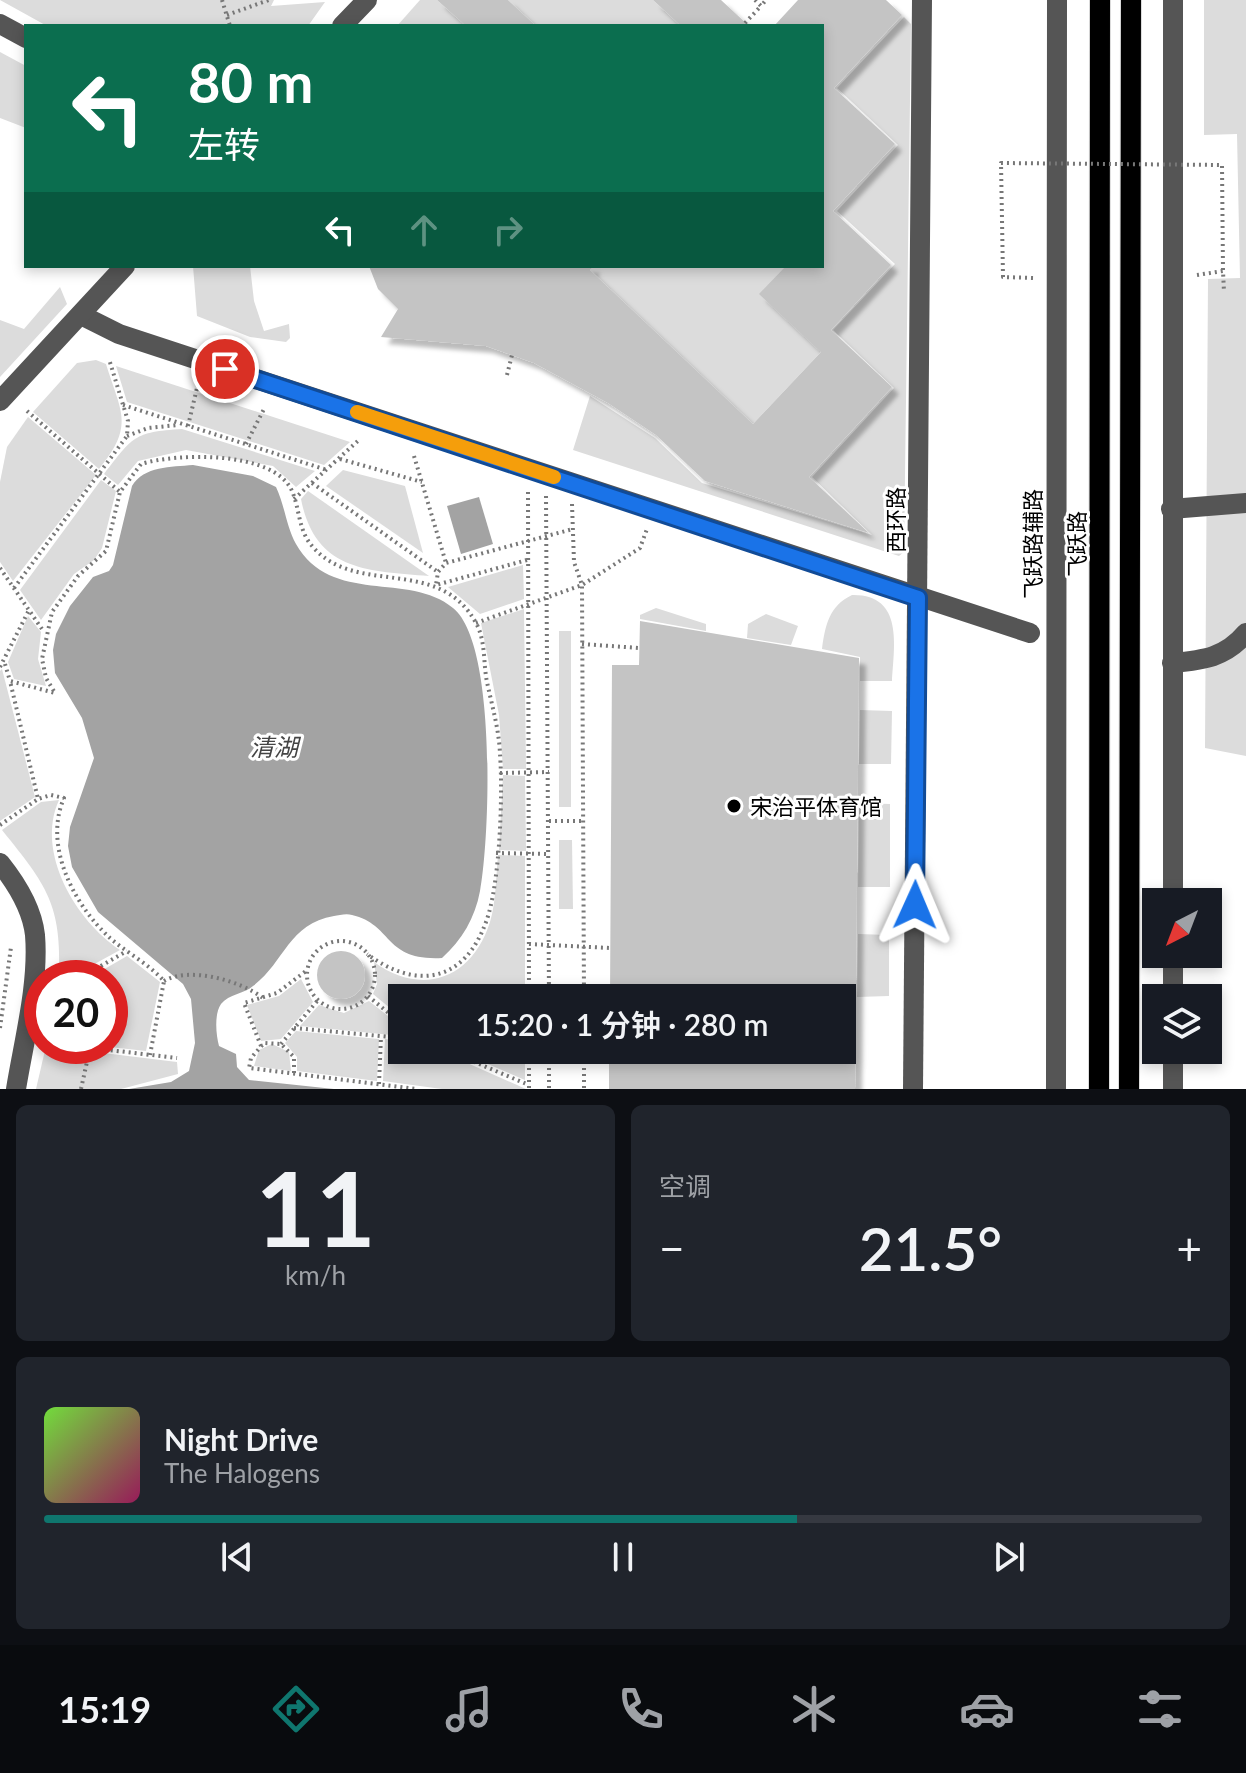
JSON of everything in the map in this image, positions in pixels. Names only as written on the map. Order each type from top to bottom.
[{"type":"main road","name":"飞跃路","points":[[1099,1089],[1100,0]]},
{"type":"main road","points":[[1129,1089],[1131,0]]},
{"type":"street","points":[[344,24],[367,0]]},
{"type":"street","name":"西环路","points":[[913,1089],[922,0]]},
{"type":"street","name":"飞跃路辅路","points":[[1056,1089],[1057,0]]},
{"type":"street","points":[[1173,0],[1173,888]]},
{"type":"street","points":[[0,24],[24,37]]},
{"type":"street","points":[[0,401],[123,268]]},
{"type":"street","points":[[81,315],[119,334],[1030,633]]},
{"type":"street","points":[[1171,509],[1246,503]]},
{"type":"street","points":[[1172,663],[1212,659],[1228,651],[1246,633]]},
{"type":"street","points":[[0,863],[25,900],[35,934],[16,1089]]},
{"type":"street","points":[[1173,1064],[1173,1089]]},
{"type":"path","points":[[222,0],[229,24]]},
{"type":"path","points":[[227,15],[269,0]]},
{"type":"path","points":[[755,0],[761,6]]},
{"type":"path","points":[[745,23],[766,0]]},
{"type":"path","points":[[1033,278],[1003,277],[1001,163],[1222,165],[1224,292]]},
{"type":"path","points":[[1197,272],[1223,271]]},
{"type":"path","points":[[507,375],[512,355]]},
{"type":"path","points":[[14,588],[101,475],[127,436],[128,421],[109,359]]},
{"type":"path","points":[[188,426],[197,388]]},
{"type":"path","points":[[123,405],[327,470]]},
{"type":"path","points":[[246,444],[264,409]]},
{"type":"path","points":[[27,411],[120,492]]},
{"type":"path","points":[[127,436],[148,428],[181,424]]},
{"type":"path","points":[[294,499],[360,439]]},
{"type":"path","points":[[10,681],[55,693],[46,678],[42,659],[45,632],[63,595],[106,551],[120,492],[141,464],[189,455],[269,469],[287,483],[302,529],[313,548],[328,559],[383,577],[436,585],[457,598],[476,623],[496,713],[500,773],[496,853],[488,920],[477,942],[462,960],[444,974],[426,978],[388,969],[349,942],[337,941],[317,950],[307,970],[277,993],[244,1003],[261,1046]]},
{"type":"path","points":[[414,456],[446,563]]},
{"type":"path","points":[[339,458],[422,482]]},
{"type":"path","points":[[312,483],[438,572]]},
{"type":"path","points":[[529,984],[527,492],[546,490],[559,494]]},
{"type":"path","points":[[546,490],[549,984]]},
{"type":"path","points":[[572,499],[574,562],[582,585],[584,984]]},
{"type":"path","points":[[476,623],[582,585],[640,548],[648,524]]},
{"type":"path","points":[[436,585],[438,572],[446,563],[573,529]]},
{"type":"path","points":[[436,585],[527,559]]},
{"type":"path","points":[[0,568],[45,632]]},
{"type":"path","points":[[29,610],[2,665],[10,681],[38,799]]},
{"type":"path","points":[[582,644],[639,648]]},
{"type":"path","points":[[500,773],[549,772]]},
{"type":"path","points":[[0,825],[38,799],[51,795],[64,798],[58,813],[59,856],[87,912],[164,981]]},
{"type":"path","points":[[549,821],[583,821]]},
{"type":"path","points":[[496,853],[549,854]]},
{"type":"path","points":[[0,1028],[11,935]]},
{"type":"path","points":[[529,944],[610,948]]},
{"type":"path","points":[[111,960],[127,951]]},
{"type":"path","points":[[307,970],[311,992],[318,1000],[327,1007],[350,1008],[368,996],[375,975],[367,954]]},
{"type":"path","points":[[164,981],[182,975],[243,984],[263,998]]},
{"type":"path","points":[[150,1055],[164,981]]},
{"type":"path","points":[[368,996],[388,1012]]},
{"type":"path","points":[[281,1044],[318,1000]]},
{"type":"path","points":[[294,1028],[388,1037]]},
{"type":"path","points":[[379,1084],[381,1036]]},
{"type":"path","points":[[294,1073],[294,1057],[281,1044],[272,1041],[261,1046],[249,1068],[416,1089]]},
{"type":"path","points":[[128,1052],[177,1058]]},
{"type":"path","points":[[81,1089],[86,1064]]},
{"type":"path","points":[[477,1064],[529,1087],[529,1064]]},
{"type":"path","points":[[549,1064],[549,1089]]},
{"type":"path","points":[[584,1064],[584,1089]]},
{"type":"shaded area","points":[[0,0],[274,0],[271,6],[325,2],[309,24],[43,24]]},
{"type":"shaded area","points":[[420,0],[437,0],[464,24],[399,24]]},
{"type":"shaded area","points":[[508,0],[653,0],[679,24],[534,24]]},
{"type":"shaded area","points":[[1204,0],[1246,0],[1246,756],[1205,748],[1208,279],[1240,278],[1237,134],[1204,135]]},
{"type":"shaded area","points":[[904,17],[911,24],[904,552],[899,556],[573,450],[590,396],[655,438],[702,483],[872,535],[812,477],[894,388],[833,330],[895,264],[837,211],[898,145],[837,88]]},
{"type":"shaded area","points":[[0,52],[24,65],[24,127],[0,118]]},
{"type":"shaded area","points":[[193,268],[250,268],[254,301],[264,331],[289,324],[290,338],[286,342],[250,337],[197,316]]},
{"type":"shaded area","points":[[787,268],[821,352],[753,424],[590,270]]},
{"type":"shaded area","points":[[60,287],[67,304],[0,377],[0,320],[24,329]]},
{"type":"shaded area","points":[[96,360],[106,364],[122,418],[117,441],[99,469],[33,412],[77,363]]},
{"type":"shaded area","points":[[116,366],[350,442],[324,465],[127,402]]},
{"type":"shaded area","points":[[28,417],[96,475],[13,581],[0,562],[0,482],[7,447]]},
{"type":"shaded area","points":[[182,429],[315,471],[296,487],[273,466],[186,450],[138,461],[118,485],[104,474],[136,439],[153,432]]},
{"type":"shaded area","points":[[343,470],[405,486],[423,553],[326,486]]},
{"type":"shaded area","points":[[101,480],[116,491],[102,548],[94,560],[74,574],[41,620],[20,590]]},
{"type":"shaded area","points":[[308,491],[429,576],[365,568],[331,554],[318,541],[308,523],[301,499]]},
{"type":"shaded area","points":[[523,565],[524,599],[480,614],[448,587]]},
{"type":"shaded area","points":[[852,595],[869,597],[880,603],[888,613],[894,638],[892,681],[860,681],[860,657],[822,649],[833,611]]},
{"type":"shaded area","points":[[656,608],[706,624],[706,631],[640,619],[640,615]]},
{"type":"shaded area","points":[[524,609],[526,769],[503,769],[499,715],[481,623]]},
{"type":"shaded area","points":[[766,614],[798,626],[791,645],[747,638],[748,624]]},
{"type":"shaded area","points":[[28,616],[41,632],[38,659],[46,686],[14,679],[8,662]]},
{"type":"shaded area","points":[[559,631],[571,631],[571,807],[559,807]]},
{"type":"shaded area","points":[[2,669],[35,797],[0,821],[0,671]]},
{"type":"shaded area","points":[[860,710],[892,711],[891,764],[859,764]]},
{"type":"shaded area","points":[[503,775],[525,776],[526,851],[499,850]]},
{"type":"shaded area","points":[[59,800],[53,820],[52,841],[64,884],[89,922],[120,950],[102,960],[59,960],[58,932],[48,897],[41,882],[2,830],[41,802]]},
{"type":"shaded area","points":[[859,803],[890,804],[890,887],[858,887]]},
{"type":"shaded area","points":[[559,840],[572,840],[573,909],[559,909]]},
{"type":"shaded area","points":[[498,855],[525,856],[525,984],[388,984],[388,1006],[373,994],[377,984],[374,962],[410,979],[427,980],[458,969],[482,942],[495,898]]},
{"type":"shaded area","points":[[858,934],[889,935],[889,996],[857,997]]},
{"type":"shaded area","points":[[127,956],[160,982],[146,1051],[128,1049],[128,960],[120,960]]},
{"type":"shaded area","points":[[301,979],[313,1002],[281,1039],[261,1041],[247,1005],[279,996]]},
{"type":"shaded area","points":[[369,1001],[388,1016],[388,1035],[300,1026],[319,1005],[344,1013]]},
{"type":"shaded area","points":[[296,1031],[379,1039],[377,1081],[297,1071],[297,1057],[285,1043]]},
{"type":"shaded area","points":[[385,1039],[388,1039],[388,1064],[470,1064],[526,1089],[442,1089],[383,1081]]},
{"type":"shaded area","points":[[272,1044],[289,1052],[291,1071],[254,1066],[259,1050]]},
{"type":"shaded area","points":[[128,1056],[177,1062],[178,1074],[121,1089],[36,1089],[42,1064],[128,1064]]},
{"type":"shaded area","points":[[488,1064],[525,1064],[525,1080]]},
{"type":"water","name":"清湖","points":[[193,465],[253,476],[276,487],[296,544],[311,563],[329,575],[349,582],[415,591],[435,597],[453,608],[467,628],[477,659],[487,742],[484,865],[478,901],[456,944],[442,958],[423,957],[409,954],[375,926],[352,915],[319,920],[297,935],[264,976],[245,991],[228,998],[217,1013],[219,1046],[236,1054],[237,1067],[249,1080],[334,1089],[129,1089],[171,1082],[189,1071],[195,1043],[191,999],[183,984],[98,912],[72,867],[68,846],[70,827],[94,758],[82,718],[55,673],[53,650],[56,634],[70,606],[93,577],[109,571],[113,565],[132,486],[137,479],[159,469]]},
{"type":"water","points":[[479,497],[493,544],[461,554],[447,506]]},
{"type":"building","points":[[437,0],[508,0],[534,24],[464,24]]},
{"type":"building","points":[[653,0],[721,0],[747,24],[679,24]]},
{"type":"building","points":[[798,0],[886,0],[902,15],[834,88],[895,144],[833,211],[891,265],[831,330],[892,387],[809,477],[869,533],[705,481],[656,435],[608,403],[534,363],[486,346],[381,337],[398,309],[378,289],[370,268],[592,268],[590,270],[753,424],[821,352],[759,294],[784,268],[824,268],[824,24],[776,24]]},
{"type":"building","name":"宋治平体育馆","points":[[640,621],[859,658],[856,984],[610,984],[612,665],[639,665]]},
{"type":"building","points":[[341,951],[358,958],[365,975],[358,992],[341,999],[324,992],[317,975],[324,958]]},
{"type":"building","name":"宋治平体育馆","points":[[609,1064],[855,1064],[855,1089],[609,1089]]},
{"type":"slow traffic","points":[[357,412],[554,477]]},
{"type":"place","name":"宋治平体育馆","points":[[734,806]]},
{"type":"route","points":[[225,369],[918,598],[915,905]]}]
